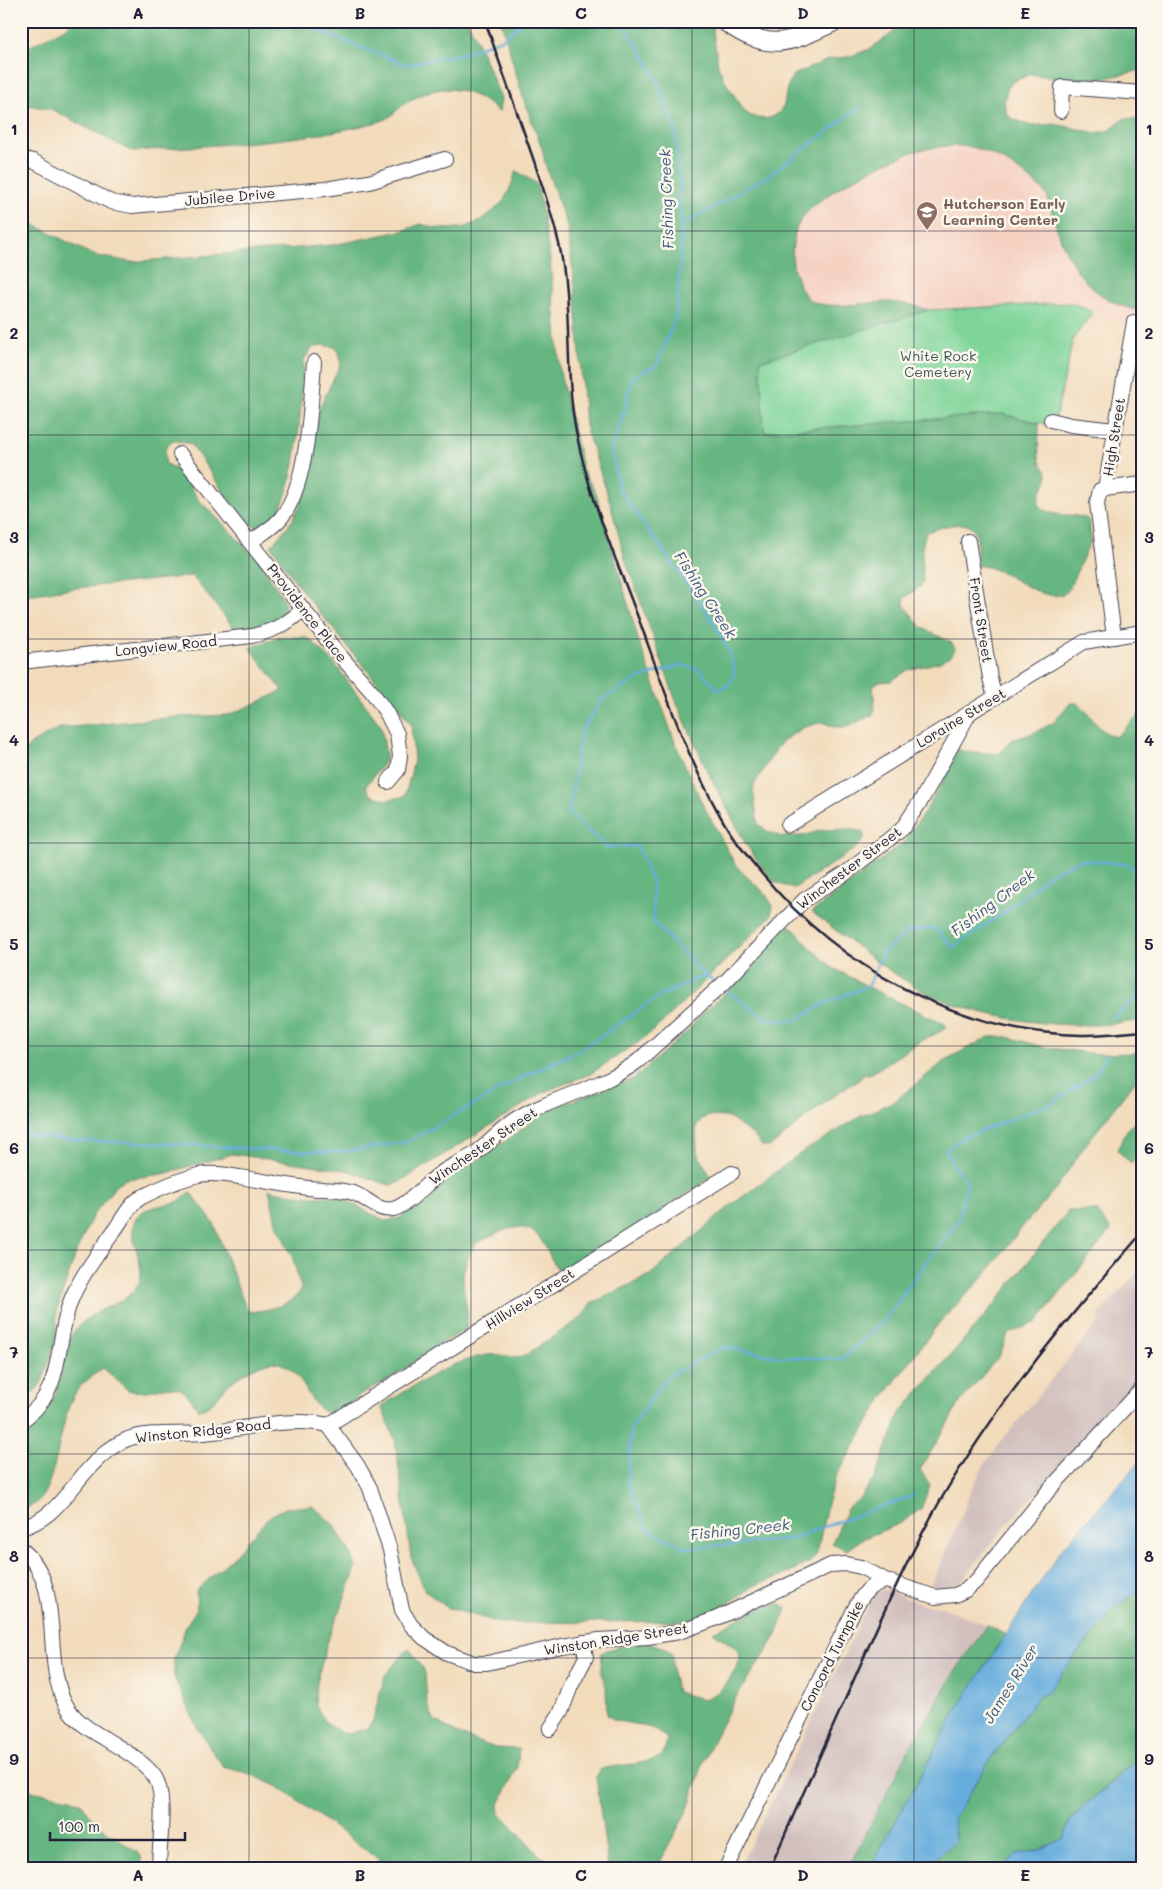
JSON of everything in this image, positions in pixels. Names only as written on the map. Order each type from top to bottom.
[{"type":"main road","points":[[724,21],[752,38],[774,43],[797,38],[836,21]]},
{"type":"street","points":[[1061,110],[1062,87],[1142,93]]},
{"type":"street","name":"Jubilee Drive","points":[[21,159],[34,161],[111,202],[132,206],[326,189],[369,182],[445,159]]},
{"type":"street","name":"High Street","points":[[1114,637],[1097,503],[1100,490],[1105,489],[1114,430],[1138,323]]},
{"type":"street","points":[[251,542],[274,526],[282,517],[293,497],[307,440],[314,362]]},
{"type":"street","points":[[1052,420],[1071,425],[1114,430]]},
{"type":"street","name":"Providence Place","points":[[180,454],[303,609],[372,692],[391,720],[397,734],[400,756],[398,770],[388,782]]},
{"type":"street","points":[[1105,489],[1142,484]]},
{"type":"street","name":"Front Street","points":[[968,541],[990,678],[995,698]]},
{"type":"street","name":"Longview Road","points":[[21,662],[252,636],[276,630],[303,609]]},
{"type":"street","name":"Loraine Street","points":[[788,825],[1084,642],[1142,632]]},
{"type":"street","name":"Winchester Street","points":[[21,1421],[30,1415],[47,1394],[56,1372],[70,1301],[80,1281],[127,1212],[139,1198],[162,1187],[199,1175],[219,1174],[309,1188],[352,1192],[365,1198],[376,1207],[383,1209],[392,1210],[403,1206],[439,1174],[474,1154],[512,1123],[533,1110],[600,1084],[624,1072],[638,1061],[721,986],[804,900],[846,873],[902,829],[922,799],[969,714]]},
{"type":"street","name":"Hillview Street","points":[[328,1425],[732,1173]]},
{"type":"street","points":[[887,1581],[935,1597],[955,1596],[966,1590],[977,1580],[1049,1490],[1142,1389]]},
{"type":"street","name":"Winston Ridge Road","points":[[21,1528],[47,1516],[90,1466],[106,1452],[127,1439],[152,1434],[203,1433],[313,1421],[328,1425]]},
{"type":"street","name":"Winston Ridge Street","points":[[328,1425],[358,1466],[370,1488],[390,1550],[402,1610],[411,1625],[424,1638],[447,1654],[474,1663],[487,1663],[583,1642],[648,1637],[679,1632],[715,1619],[831,1565],[846,1564],[861,1567],[887,1581]]},
{"type":"street","points":[[21,1549],[36,1565],[44,1578],[49,1608],[54,1666],[64,1702],[80,1722],[134,1758],[156,1779],[160,1794],[162,1819],[158,1868]]},
{"type":"street","name":"Concord Turnpike","points":[[726,1868],[855,1608],[870,1587],[876,1583],[887,1581]]},
{"type":"street","points":[[550,1729],[561,1712],[571,1686],[586,1657],[583,1642]]},
{"type":"shaded area","name":"Hutcherson Early Learning Center","points":[[959,145],[973,147],[994,155],[1011,165],[1043,190],[1119,305],[1136,309],[1129,325],[1070,303],[928,310],[891,302],[830,306],[810,301],[802,290],[792,264],[791,251],[799,222],[808,212],[852,179],[916,151]]},
{"type":"shaded area","points":[[1142,1267],[1142,1381],[1007,1524],[964,1578],[946,1588],[930,1587],[967,1503],[965,1502],[983,1467],[999,1444],[1101,1319],[1098,1316]]},
{"type":"shaded area","points":[[887,1590],[924,1605],[942,1607],[987,1625],[953,1675],[912,1744],[848,1868],[739,1868],[873,1596],[880,1591]]},
{"type":"green space","points":[[72,21],[468,21],[501,98],[499,112],[487,102],[474,95],[452,89],[444,89],[427,92],[417,97],[385,119],[347,129],[257,142],[129,150],[51,109],[21,104],[21,51],[67,27]]},
{"type":"green space","points":[[501,21],[706,21],[712,25],[718,65],[723,78],[745,112],[754,117],[765,119],[779,113],[784,104],[786,91],[793,75],[830,59],[848,57],[870,49],[891,34],[904,21],[1142,21],[1142,70],[1106,78],[1083,79],[1058,79],[1031,74],[1012,82],[1004,101],[1007,114],[1011,118],[1031,126],[1054,124],[1097,133],[1110,130],[1125,118],[1138,119],[1141,141],[1137,161],[1142,212],[1142,312],[1119,305],[1103,296],[1079,273],[1063,245],[1047,196],[1043,190],[1001,159],[972,147],[929,148],[903,155],[871,170],[836,190],[808,211],[797,226],[793,246],[793,267],[800,287],[809,299],[825,305],[891,302],[928,310],[760,361],[764,432],[1002,414],[1039,423],[1039,458],[1047,476],[1039,499],[1040,506],[1044,510],[1055,514],[1078,516],[1089,520],[1091,540],[1068,591],[1059,595],[1048,595],[1036,591],[999,571],[977,566],[976,534],[973,528],[968,525],[946,526],[926,532],[922,546],[923,580],[920,587],[904,598],[904,605],[921,627],[952,643],[955,648],[952,655],[940,662],[908,670],[891,681],[878,682],[873,686],[875,709],[872,715],[848,727],[834,727],[822,722],[802,728],[777,748],[755,783],[753,790],[758,824],[767,831],[782,837],[803,836],[822,830],[850,829],[862,832],[865,838],[856,848],[793,889],[770,878],[745,843],[706,768],[676,701],[625,559],[609,499],[585,426],[575,287],[567,226],[547,170],[541,145],[524,101]]},
{"type":"green space","points":[[516,171],[536,183],[539,193],[550,260],[560,372],[583,471],[596,493],[639,642],[676,745],[701,801],[735,864],[770,900],[773,907],[770,917],[661,1024],[639,1042],[590,1074],[544,1092],[398,1183],[389,1185],[346,1170],[232,1154],[163,1174],[126,1179],[117,1184],[93,1215],[77,1250],[57,1309],[56,1340],[42,1382],[21,1403],[21,754],[32,743],[60,728],[177,717],[229,715],[283,691],[250,648],[278,637],[305,637],[313,642],[334,663],[381,726],[386,755],[383,764],[366,786],[370,795],[387,800],[405,796],[414,761],[411,724],[302,591],[271,546],[292,521],[301,503],[320,406],[341,364],[340,355],[335,347],[321,345],[312,348],[304,360],[300,422],[292,471],[287,493],[279,510],[269,522],[254,526],[239,515],[191,444],[173,440],[167,445],[165,450],[166,464],[182,473],[198,499],[259,560],[283,598],[284,613],[277,619],[268,624],[235,629],[192,576],[67,589],[21,596],[21,218],[93,255],[130,262],[333,245],[402,231],[421,224],[434,228],[466,227],[480,221],[504,200]]},
{"type":"green space","name":"White Rock Cemetery","points":[[1071,303],[1093,312],[1073,339],[1054,426],[1002,414],[764,432],[760,361],[928,310]]},
{"type":"green space","points":[[1070,703],[1077,703],[1103,731],[1116,737],[1142,711],[1142,1021],[1089,1025],[1043,1023],[1002,1017],[962,1007],[927,993],[897,975],[812,912],[903,843],[926,810],[949,770],[957,749],[967,752],[999,754],[1012,740],[1033,733],[1053,723]]},
{"type":"green space","points":[[786,926],[791,926],[833,968],[945,1024],[947,1028],[921,1041],[872,1073],[863,1075],[859,1080],[834,1095],[770,1147],[762,1146],[753,1135],[728,1117],[710,1116],[701,1119],[696,1128],[697,1152],[711,1177],[629,1233],[592,1250],[564,1270],[559,1270],[556,1267],[538,1236],[523,1228],[506,1230],[475,1244],[463,1274],[467,1316],[466,1329],[423,1355],[395,1376],[361,1394],[346,1407],[328,1414],[314,1403],[295,1373],[288,1367],[273,1362],[238,1377],[213,1402],[199,1410],[188,1395],[180,1389],[168,1387],[142,1392],[128,1390],[103,1368],[82,1384],[73,1397],[64,1423],[49,1483],[43,1495],[36,1503],[21,1509],[21,1428],[41,1416],[53,1400],[68,1344],[76,1329],[91,1316],[129,1295],[138,1285],[141,1277],[141,1268],[134,1242],[133,1226],[140,1214],[150,1208],[181,1200],[190,1192],[214,1224],[245,1306],[251,1312],[287,1303],[298,1294],[301,1288],[293,1259],[276,1223],[269,1189],[311,1197],[334,1196],[386,1221],[400,1218],[435,1186],[485,1156],[539,1116],[555,1107],[633,1079],[688,1031],[701,1015],[746,974]]},
{"type":"green space","points":[[989,1037],[1008,1037],[1043,1047],[1098,1054],[1142,1051],[1142,1072],[1084,1147],[1057,1187],[1023,1226],[985,1275],[939,1323],[884,1396],[836,1476],[827,1504],[817,1554],[810,1562],[784,1575],[756,1585],[724,1606],[690,1621],[501,1623],[448,1608],[425,1591],[411,1557],[395,1440],[381,1406],[446,1368],[474,1358],[488,1355],[517,1357],[526,1355],[581,1318],[590,1304],[650,1275],[729,1207],[798,1155],[861,1116],[895,1101],[947,1059]]},
{"type":"green space","points":[[1142,1117],[1142,1151],[1131,1163],[1117,1150],[1128,1128]]},
{"type":"green space","points":[[1068,1211],[1097,1211],[1111,1230],[1037,1322],[1008,1334],[1000,1355],[961,1401],[920,1470],[930,1485],[921,1509],[901,1523],[862,1539],[847,1550],[832,1543],[847,1509],[858,1500],[875,1478],[900,1413],[995,1304]]},
{"type":"green space","points":[[313,1506],[335,1526],[354,1560],[356,1569],[327,1642],[317,1682],[315,1703],[324,1721],[340,1732],[349,1734],[367,1728],[373,1720],[385,1675],[409,1648],[425,1673],[427,1703],[434,1720],[458,1734],[495,1748],[519,1749],[517,1769],[499,1804],[500,1813],[540,1856],[564,1868],[391,1868],[277,1786],[250,1774],[223,1767],[198,1729],[174,1677],[174,1659],[187,1624],[197,1609],[196,1591],[232,1558],[270,1516],[286,1508]]},
{"type":"green space","points":[[1142,1588],[1142,1754],[1086,1804],[1069,1822],[1064,1838],[1039,1850],[1014,1856],[1003,1868],[933,1868],[934,1860],[955,1842],[954,1819],[989,1761],[1038,1697],[1048,1692],[1083,1646],[1105,1622],[1112,1610]]},
{"type":"green space","points":[[779,1604],[787,1608],[777,1635],[735,1699],[717,1733],[704,1760],[688,1809],[657,1868],[608,1868],[596,1777],[601,1769],[644,1762],[659,1757],[664,1752],[667,1738],[652,1728],[615,1720],[607,1715],[606,1687],[601,1670],[602,1652],[629,1645],[657,1645],[672,1654],[672,1673],[677,1692],[703,1700],[719,1692],[737,1668],[740,1658],[737,1649],[713,1632],[761,1607]]},
{"type":"green space","points":[[987,1625],[1006,1634],[958,1708],[870,1868],[848,1868],[912,1744],[953,1675]]},
{"type":"green space","points":[[21,1786],[35,1792],[72,1798],[81,1803],[98,1825],[141,1855],[142,1868],[25,1868],[21,1860]]},
{"type":"water","name":"James River","points":[[1142,1459],[1142,1588],[1112,1610],[1105,1622],[1083,1646],[1048,1692],[1038,1697],[989,1761],[954,1819],[955,1842],[934,1860],[933,1868],[870,1868],[958,1708],[1061,1550]]},
{"type":"water","points":[[1142,1754],[1142,1868],[1003,1868],[1014,1856],[1039,1850],[1064,1838],[1069,1822],[1086,1804],[1111,1784]]},
{"type":"waterway","name":"Fishing Creek","points":[[307,21],[308,24],[319,31],[406,65],[465,53],[504,38],[523,21]]},
{"type":"waterway","name":"Fishing Creek","points":[[622,21],[652,69],[674,124],[680,180],[681,250],[676,317],[656,366],[632,377],[624,412],[611,447],[619,489],[718,630],[729,652],[735,673],[728,686],[717,689],[700,670],[681,665],[637,679],[601,700],[581,732],[569,813],[606,847],[637,846],[652,881],[654,923],[705,975],[717,984]]},
{"type":"waterway","points":[[681,226],[768,176],[860,107]]},
{"type":"waterway","name":"Fishing Creek","points":[[724,989],[766,1019],[795,1021],[823,1004],[868,986],[884,952],[909,931],[935,928],[953,947],[1005,912],[1050,874],[1081,860],[1125,864],[1142,873]]},
{"type":"waterway","points":[[21,1134],[81,1141],[340,1152],[407,1142],[519,1079],[580,1050],[658,997],[705,975]]},
{"type":"waterway","name":"Fishing Creek","points":[[1111,1019],[1134,1000],[1142,988]]},
{"type":"waterway","name":"Fishing Creek","points":[[915,1495],[787,1540],[686,1548],[647,1529],[628,1483],[631,1428],[667,1377],[723,1347],[779,1357],[842,1359],[884,1321],[931,1255],[958,1222],[967,1181],[953,1166],[946,1150],[963,1138],[1052,1103],[1097,1073],[1106,1054]]},
{"type":"railway","points":[[485,21],[540,179],[559,244],[566,290],[572,408],[588,481],[689,754],[730,832],[762,874],[793,908],[827,938],[865,965],[904,989],[946,1008],[990,1022],[1035,1031],[1081,1035],[1142,1031]]},
{"type":"railway","points":[[770,1868],[887,1604],[940,1501],[985,1430],[1034,1362],[1142,1233]]},
{"type":"place","name":"Hutcherson Early Learning Center","points":[[927,231]]}]
